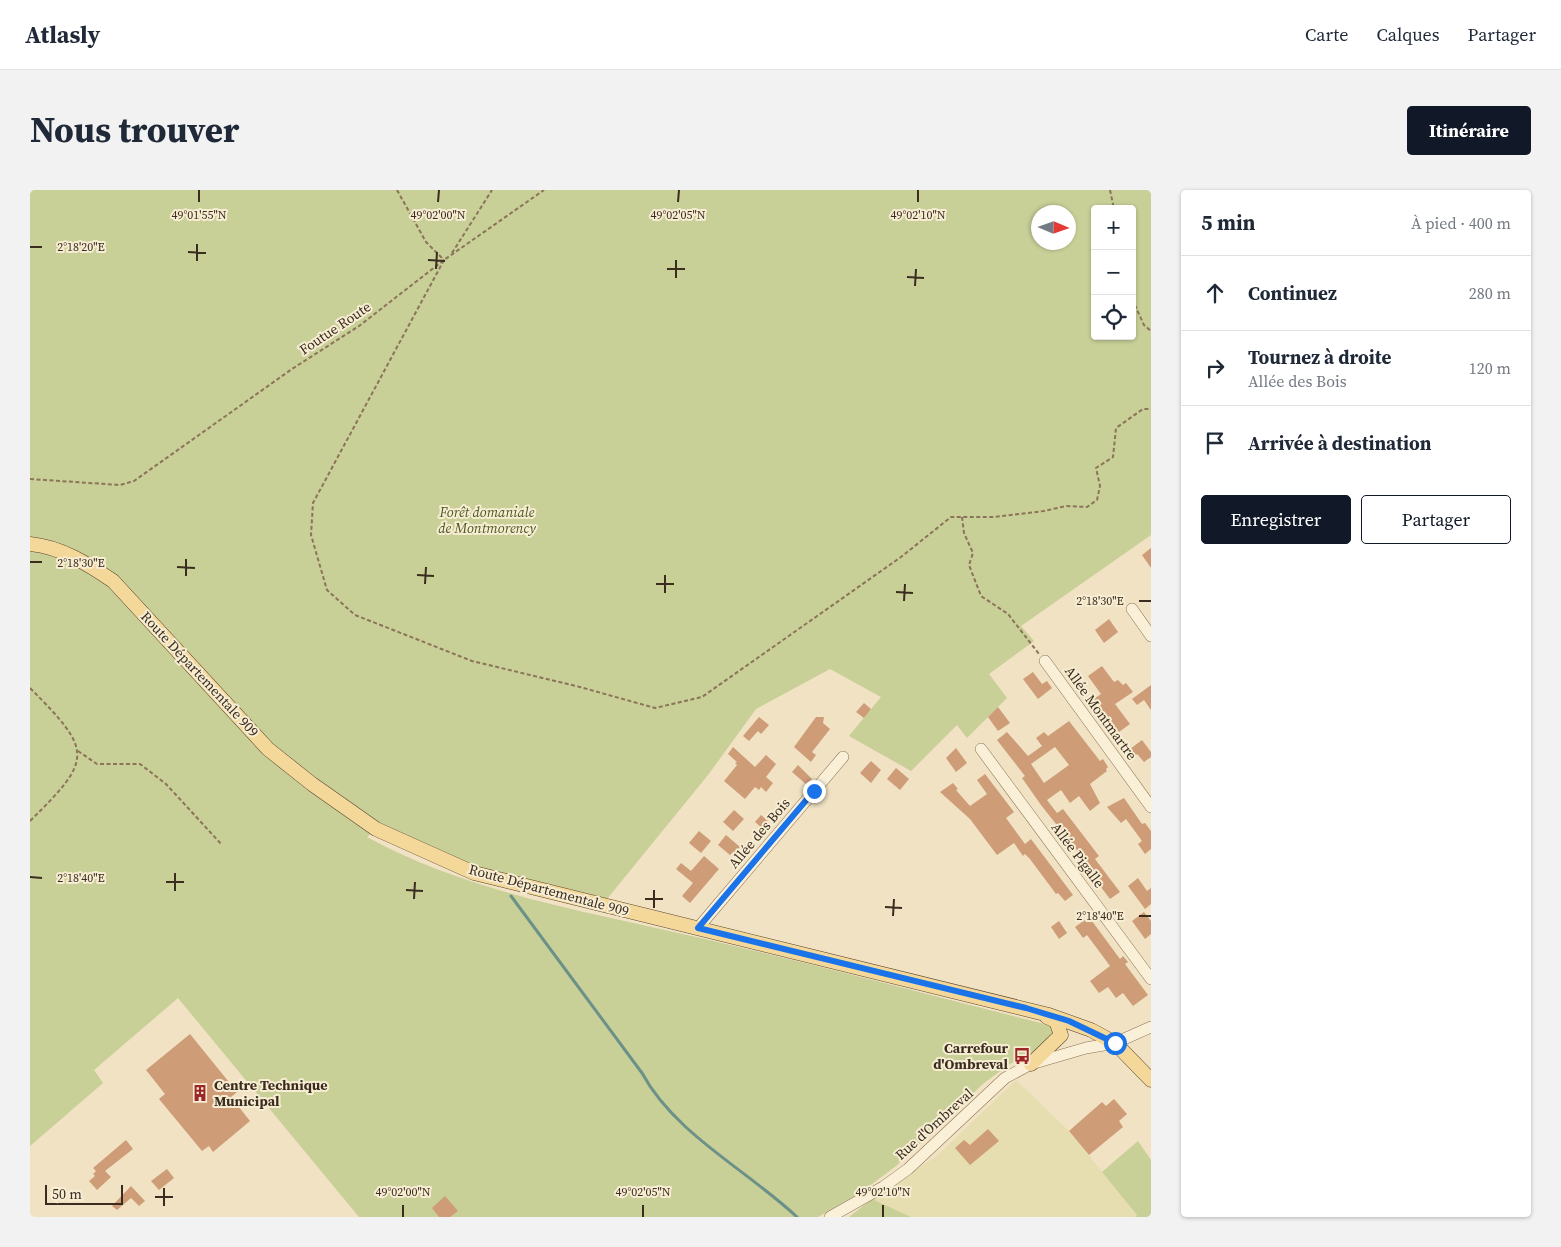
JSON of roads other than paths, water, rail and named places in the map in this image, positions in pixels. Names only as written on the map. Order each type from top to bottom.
[{"type":"main road","name":"Route Départementale 909","points":[[30,544],[59,551],[87,564],[113,581],[268,749],[319,789],[376,829],[474,873],[1026,1008],[1069,1021],[1115,1043],[1151,1080]]},
{"type":"main road","points":[[1026,1008],[1056,1021],[1061,1036],[1031,1064]]},
{"type":"street","points":[[1132,609],[1151,636]]},
{"type":"street","name":"Allée Montmartre","points":[[1045,662],[1151,807]]},
{"type":"street","name":"Allée Pigalle","points":[[981,749],[1151,978]]},
{"type":"street","name":"Allée des Bois","points":[[698,928],[843,757]]},
{"type":"street","name":"Rue d'Ombreval","points":[[830,1217],[883,1187],[908,1169],[1005,1078],[1031,1064],[1086,1048],[1115,1043],[1151,1027]]},
{"type":"waterway","points":[[511,896],[642,1073],[656,1095],[673,1115],[692,1133],[797,1217]]},
{"type":"place","name":"Carrefour d'Ombreval","points":[[1022,1056]]},
{"type":"place","name":"Centre Technique Municipal","points":[[200,1093]]},
{"type":"park label","name":"Forêt domaniale de Montmorency","points":[[487,520]]}]
